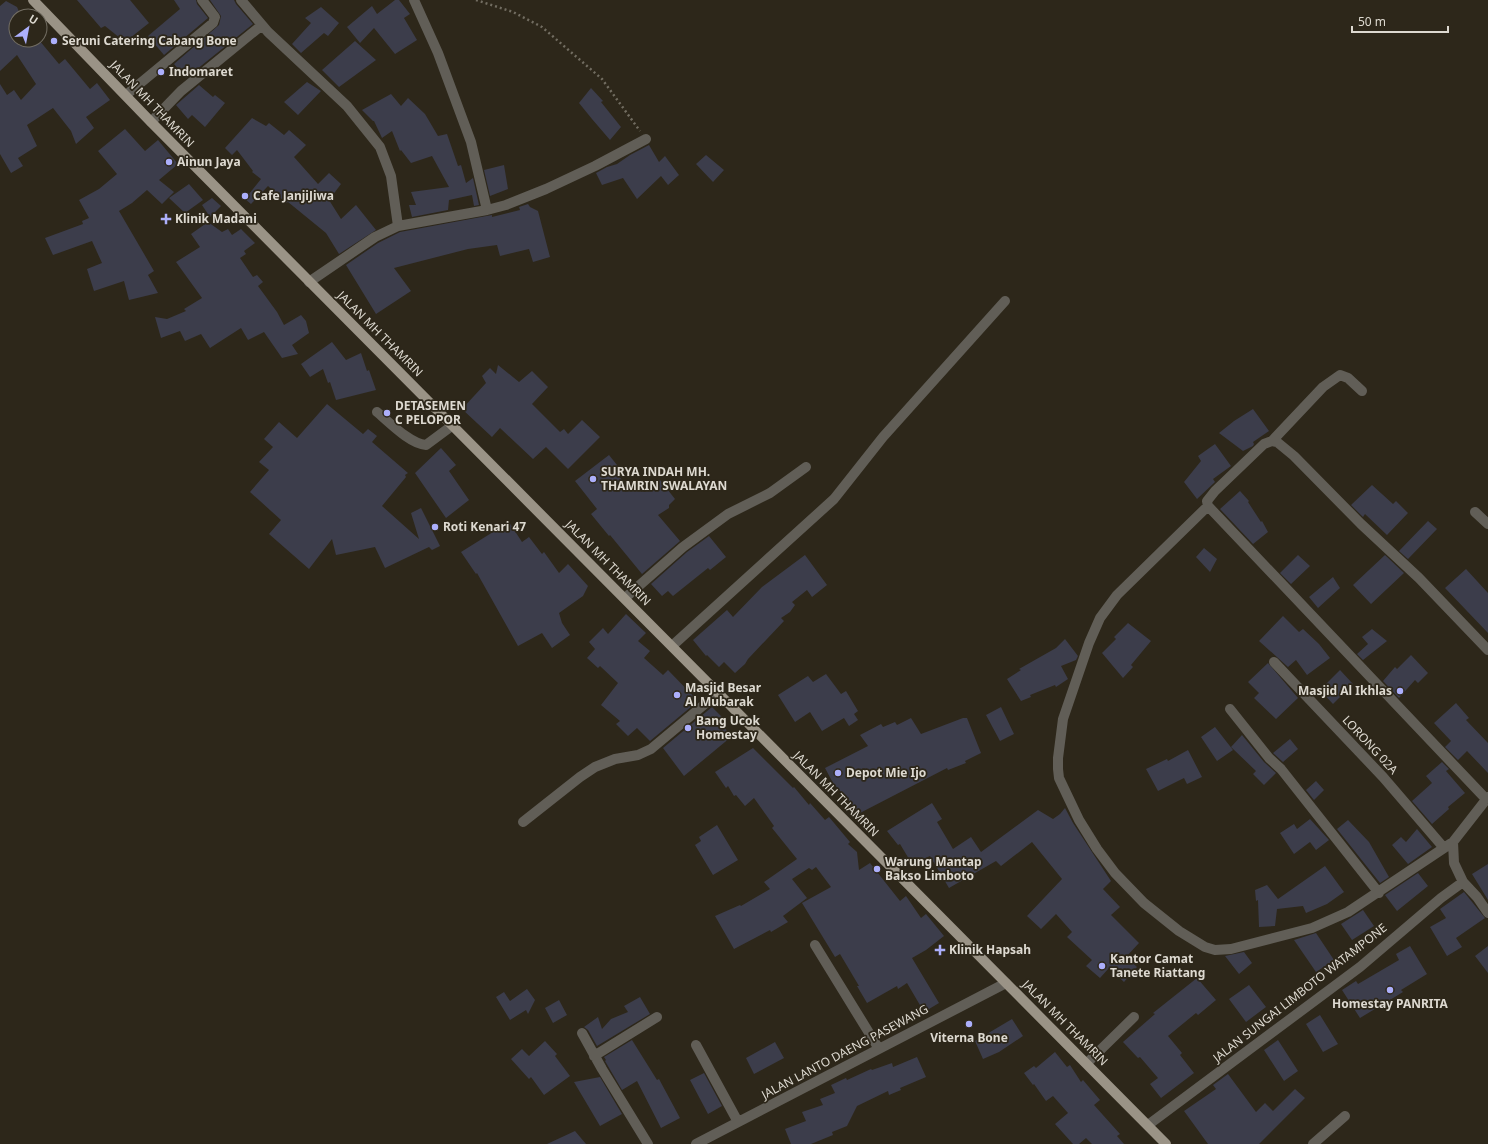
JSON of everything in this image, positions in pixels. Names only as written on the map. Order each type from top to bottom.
[{"type":"main road","name":"JALAN MH THAMRIN","points":[[33,0],[126,95],[150,122],[625,598],[718,694],[1166,1144]]},
{"type":"street","points":[[126,95],[213,23],[215,17],[202,0]]},
{"type":"street","points":[[241,0],[262,25],[348,106],[380,147],[391,176],[398,226]]},
{"type":"street","points":[[414,0],[438,53],[471,142],[487,210]]},
{"type":"street","points":[[150,122],[181,91],[262,25]]},
{"type":"street","points":[[309,282],[375,237],[398,226],[506,206],[546,189],[646,139]]},
{"type":"street","points":[[672,646],[834,499],[883,437],[1005,301]]},
{"type":"street","points":[[1208,506],[1117,595],[1100,618],[1089,643],[1063,719],[1058,769],[1060,778],[1079,820],[1097,849],[1115,873],[1144,903],[1179,931],[1205,947],[1215,950],[1231,949],[1312,928],[1348,912],[1453,842],[1487,798],[1208,506],[1206,504],[1215,491],[1264,444],[1272,441],[1323,387],[1340,375],[1348,378],[1362,391]]},
{"type":"street","points":[[377,412],[402,434],[421,445],[426,445],[453,425]]},
{"type":"street","points":[[1272,441],[1277,442],[1294,456],[1361,524],[1419,578],[1488,650]]},
{"type":"street","points":[[625,598],[682,547],[728,514],[770,493],[806,467]]},
{"type":"street","points":[[1475,512],[1488,524]]},
{"type":"street","name":"LORONG 02A","points":[[1274,662],[1382,777],[1444,848]]},
{"type":"street","points":[[523,822],[595,767],[616,759],[638,755],[651,749],[718,694]]},
{"type":"street","points":[[1230,709],[1269,758],[1281,769],[1379,892]]},
{"type":"street","points":[[1453,842],[1454,863],[1463,882],[1487,908]]},
{"type":"street","name":"JALAN SUNGAI LIMBOTO WATAMPONE","points":[[1148,1125],[1360,967],[1441,898],[1463,882]]},
{"type":"street","points":[[816,945],[879,1049]]},
{"type":"street","name":"JALAN LANTO DAENG PASEWANG","points":[[696,1144],[1006,982]]},
{"type":"street","points":[[594,1056],[657,1017]]},
{"type":"street","points":[[1087,1063],[1134,1017]]},
{"type":"street","points":[[582,1033],[594,1056],[648,1144]]},
{"type":"street","points":[[696,1045],[738,1122]]},
{"type":"street","points":[[1313,1144],[1345,1116]]},
{"type":"path","points":[[476,0],[513,12],[542,27],[602,79],[646,139]]},
{"type":"building","points":[[77,0],[130,0],[149,23],[125,42],[105,26],[101,28]]},
{"type":"building","points":[[174,0],[196,0],[197,4],[208,18],[164,55],[148,36],[180,9]]},
{"type":"building","points":[[210,0],[234,0],[253,24],[186,78],[174,64],[219,25],[221,16]]},
{"type":"building","points":[[395,0],[399,0],[410,14],[404,18],[417,40],[395,54],[374,28],[360,43],[347,27],[372,6],[377,14]]},
{"type":"building","points":[[6,1],[17,8],[8,8],[8,48],[46,48],[59,64],[65,59],[90,89],[97,83],[110,100],[86,117],[94,128],[76,144],[71,131],[53,108],[27,125],[37,146],[18,158],[23,166],[11,173],[0,154],[0,84],[7,95],[14,90],[21,100],[36,84],[17,55],[0,71],[0,6]]},
{"type":"building","points":[[321,7],[339,23],[328,36],[324,33],[301,53],[292,44],[311,23],[305,18]]},
{"type":"building","points":[[355,41],[376,60],[339,87],[322,70]]},
{"type":"building","points":[[307,82],[321,91],[298,115],[284,102]]},
{"type":"building","points":[[199,85],[213,97],[215,95],[225,103],[205,127],[192,115],[188,119],[176,105]]},
{"type":"building","points":[[591,88],[603,101],[601,102],[621,127],[610,140],[579,103]]},
{"type":"building","points":[[391,94],[401,106],[408,98],[425,114],[438,136],[447,134],[458,166],[461,165],[466,183],[473,178],[479,205],[474,206],[472,195],[449,200],[448,210],[412,217],[409,205],[416,205],[411,192],[449,187],[432,156],[411,163],[401,150],[400,151],[392,131],[382,138],[374,121],[362,110]]},
{"type":"building","points":[[252,118],[266,126],[269,123],[284,135],[289,130],[306,145],[294,157],[318,184],[329,173],[341,184],[329,200],[341,219],[356,205],[376,230],[339,254],[326,233],[288,202],[286,203],[268,186],[251,204],[245,199],[261,179],[252,172],[253,171],[237,150],[232,155],[225,148]]},
{"type":"building","points":[[125,129],[145,151],[158,140],[178,164],[159,180],[174,192],[162,204],[147,190],[132,203],[119,211],[154,271],[148,275],[158,293],[129,300],[124,281],[94,291],[87,269],[102,263],[92,241],[53,255],[45,238],[83,224],[82,221],[89,218],[79,200],[99,189],[117,174],[98,151]]},
{"type":"building","points":[[649,145],[659,162],[665,156],[679,175],[668,185],[661,176],[637,199],[623,178],[602,185],[596,173],[617,164]]},
{"type":"building","points":[[706,155],[724,170],[713,182],[696,164]]},
{"type":"building","points":[[504,165],[508,189],[490,196],[484,170]]},
{"type":"building","points":[[189,184],[203,200],[185,213],[169,198]]},
{"type":"building","points":[[212,198],[221,206],[210,217],[202,205]]},
{"type":"building","points":[[528,204],[530,207],[538,211],[550,257],[533,262],[529,249],[500,256],[497,245],[468,249],[394,268],[411,291],[376,314],[346,265],[378,243],[400,232],[492,215],[492,217],[520,210],[519,207]]},
{"type":"building","points":[[208,222],[222,232],[228,229],[232,235],[241,229],[255,243],[244,251],[246,254],[240,258],[253,277],[257,275],[263,282],[258,286],[277,312],[284,325],[301,315],[306,321],[309,333],[292,345],[298,354],[282,358],[264,332],[248,340],[241,328],[210,348],[201,334],[185,341],[180,331],[161,338],[155,317],[167,319],[186,311],[184,309],[202,298],[176,262],[200,247],[191,234]]},
{"type":"building","points":[[332,342],[346,360],[361,353],[367,371],[369,370],[376,390],[336,400],[330,382],[328,383],[323,369],[310,377],[301,364]]},
{"type":"building","points":[[498,365],[519,382],[532,371],[548,387],[532,404],[560,432],[564,429],[568,434],[582,420],[600,437],[568,469],[546,447],[533,459],[500,428],[492,437],[462,409],[486,383],[482,376],[490,368],[496,374]]},
{"type":"building","points":[[327,404],[363,434],[368,429],[377,436],[372,442],[408,473],[382,506],[419,539],[411,513],[421,508],[440,546],[432,550],[429,547],[385,568],[375,547],[336,555],[332,539],[309,569],[269,534],[281,520],[250,492],[269,470],[259,462],[273,447],[264,439],[279,422],[297,438]]},
{"type":"building","points":[[1253,409],[1269,431],[1253,442],[1253,446],[1243,451],[1219,433]]},
{"type":"building","points":[[1215,444],[1231,466],[1213,479],[1215,482],[1197,499],[1184,482],[1201,461],[1198,456]]},
{"type":"building","points":[[441,448],[456,465],[449,471],[469,500],[446,518],[415,473]]},
{"type":"building","points":[[609,455],[617,465],[613,469],[626,485],[632,481],[641,492],[660,480],[675,499],[669,505],[669,508],[658,515],[680,541],[642,574],[591,514],[597,509],[575,481]]},
{"type":"building","points":[[1372,485],[1393,504],[1396,501],[1408,513],[1387,535],[1365,514],[1363,517],[1351,505]]},
{"type":"building","points":[[1240,491],[1249,501],[1248,502],[1268,532],[1253,544],[1220,509]]},
{"type":"building","points":[[1428,521],[1437,529],[1408,559],[1399,551]]},
{"type":"building","points":[[509,522],[522,542],[529,537],[542,554],[544,552],[559,573],[568,564],[588,586],[583,596],[559,613],[562,623],[570,635],[552,648],[542,633],[518,646],[477,573],[476,574],[461,552]]},
{"type":"building","points":[[709,536],[726,557],[710,570],[708,568],[673,596],[668,591],[662,596],[651,584],[687,552]]},
{"type":"building","points":[[1204,548],[1217,559],[1210,572],[1196,557]]},
{"type":"building","points":[[805,555],[827,585],[812,597],[807,590],[792,602],[795,605],[790,612],[781,618],[784,621],[735,673],[724,662],[719,667],[707,655],[706,656],[693,640],[727,610],[733,617],[762,587]]},
{"type":"building","points":[[1298,555],[1310,566],[1291,584],[1280,573]]},
{"type":"building","points":[[1385,555],[1404,573],[1371,604],[1353,585]]},
{"type":"building","points":[[1466,569],[1488,593],[1488,633],[1445,588]]},
{"type":"building","points":[[1333,577],[1340,588],[1318,608],[1309,597]]},
{"type":"building","points":[[626,614],[646,633],[638,641],[650,651],[644,658],[663,675],[668,670],[698,701],[650,741],[637,728],[628,736],[616,724],[620,721],[601,705],[618,683],[600,666],[598,668],[587,658],[595,649],[589,642],[603,628],[608,634]]},
{"type":"building","points":[[1283,616],[1299,632],[1303,629],[1319,644],[1330,658],[1307,675],[1296,660],[1288,667],[1259,641]]},
{"type":"building","points":[[1128,623],[1151,641],[1131,665],[1133,667],[1123,678],[1102,653],[1116,639],[1114,637]]},
{"type":"building","points":[[1372,629],[1387,641],[1363,660],[1357,654],[1368,644],[1362,637]]},
{"type":"building","points":[[1065,639],[1078,656],[1076,660],[1061,666],[1068,679],[1056,687],[1055,685],[1030,695],[1031,697],[1021,701],[1007,679],[1021,670],[1019,669],[1056,648]]},
{"type":"building","points":[[1411,655],[1428,673],[1418,683],[1415,680],[1399,698],[1383,681],[1395,667],[1397,669]]},
{"type":"building","points":[[1268,663],[1298,698],[1276,719],[1254,698],[1259,693],[1248,682]]},
{"type":"building","points":[[1340,670],[1353,684],[1333,704],[1320,690]]},
{"type":"building","points":[[826,674],[841,694],[846,691],[858,711],[854,714],[858,720],[849,726],[844,718],[822,731],[810,712],[795,722],[778,695],[808,676],[813,682]]},
{"type":"building","points":[[1456,703],[1469,718],[1466,720],[1488,743],[1488,773],[1467,751],[1458,760],[1445,747],[1451,741],[1434,723]]},
{"type":"building","points":[[712,707],[724,719],[721,722],[731,737],[684,776],[663,748]]},
{"type":"building","points":[[1001,707],[1014,734],[1000,741],[986,715]]},
{"type":"building","points":[[911,718],[921,734],[963,718],[967,718],[981,753],[965,761],[966,763],[948,770],[947,768],[860,813],[833,783],[825,768],[868,746],[860,735],[881,724],[883,727],[895,722],[897,725]]},
{"type":"building","points":[[1215,727],[1233,750],[1217,761],[1201,737]]},
{"type":"building","points":[[1242,735],[1264,762],[1276,773],[1264,785],[1253,774],[1256,771],[1231,747]]},
{"type":"building","points":[[1290,739],[1298,749],[1283,762],[1273,753]]},
{"type":"building","points":[[753,748],[793,788],[794,787],[809,805],[810,803],[825,820],[829,817],[850,842],[848,844],[857,852],[859,870],[870,863],[900,901],[906,896],[921,918],[926,914],[944,936],[926,950],[912,958],[939,1003],[924,1012],[907,983],[898,989],[897,986],[867,1003],[840,954],[835,957],[802,903],[831,887],[816,867],[812,870],[809,868],[792,879],[807,898],[783,916],[788,922],[771,932],[770,930],[734,949],[715,916],[740,905],[741,906],[770,889],[764,882],[797,859],[772,828],[774,826],[754,798],[745,806],[736,795],[734,796],[728,786],[726,788],[715,772]]},
{"type":"building","points":[[1188,750],[1202,777],[1187,784],[1184,778],[1158,791],[1146,769],[1167,759],[1168,761]]},
{"type":"building","points":[[1442,762],[1449,769],[1446,771],[1465,793],[1448,807],[1449,809],[1432,824],[1412,801],[1432,783],[1426,776]]},
{"type":"building","points":[[1316,781],[1324,790],[1314,800],[1306,790]]},
{"type":"building","points":[[932,803],[942,819],[937,822],[953,849],[971,837],[981,852],[1038,810],[1053,819],[1065,808],[1073,823],[1111,881],[1103,889],[1120,907],[1111,915],[1139,943],[1126,957],[1137,967],[1124,982],[1109,968],[1100,978],[1086,966],[1092,960],[1067,937],[1072,932],[1056,914],[1041,929],[1027,916],[1062,879],[1032,842],[1001,866],[996,861],[949,888],[930,856],[912,864],[900,844],[898,845],[887,831]]},
{"type":"building","points":[[1310,819],[1329,840],[1316,850],[1310,842],[1294,854],[1280,833],[1294,824],[1297,829]]},
{"type":"building","points":[[1348,820],[1369,842],[1389,877],[1380,883],[1337,829]]},
{"type":"building","points":[[717,825],[738,860],[713,875],[695,845],[701,841],[699,837]]},
{"type":"building","points":[[1417,829],[1432,847],[1408,864],[1392,845],[1401,837],[1406,842]]},
{"type":"building","points":[[1488,864],[1488,900],[1472,874]]},
{"type":"building","points":[[1325,866],[1344,892],[1327,904],[1306,913],[1303,906],[1277,909],[1275,926],[1259,927],[1258,900],[1256,901],[1255,890],[1267,885],[1278,899]]},
{"type":"building","points":[[1418,873],[1428,886],[1397,911],[1385,895]]},
{"type":"building","points":[[1464,892],[1485,918],[1456,938],[1462,947],[1447,956],[1430,927],[1446,918],[1440,909]]},
{"type":"building","points":[[1363,910],[1374,926],[1352,940],[1341,924]]},
{"type":"building","points":[[1316,933],[1334,960],[1316,972],[1294,940]]},
{"type":"building","points":[[1410,946],[1427,974],[1401,990],[1403,992],[1360,1018],[1342,990],[1356,981],[1358,984],[1399,960],[1396,954]]},
{"type":"building","points":[[1488,946],[1488,973],[1475,956]]},
{"type":"building","points":[[1244,952],[1252,963],[1239,974],[1225,956]]},
{"type":"building","points":[[1197,978],[1216,1000],[1198,1015],[1196,1013],[1168,1036],[1182,1053],[1180,1055],[1194,1073],[1161,1098],[1150,1084],[1158,1078],[1140,1057],[1138,1058],[1123,1042],[1155,1014],[1153,1013]]},
{"type":"building","points":[[1249,985],[1266,1007],[1246,1022],[1229,999]]},
{"type":"building","points":[[527,989],[535,1000],[528,1014],[526,1010],[510,1020],[496,997],[504,992],[510,1001]]},
{"type":"building","points":[[640,997],[650,1014],[597,1046],[588,1030],[584,1027],[598,1017],[602,1029],[611,1019],[628,1012],[624,1006]]},
{"type":"building","points":[[559,1000],[567,1015],[553,1023],[545,1008]]},
{"type":"building","points":[[1320,1015],[1338,1044],[1323,1052],[1306,1024]]},
{"type":"building","points":[[1012,1019],[1023,1036],[999,1052],[983,1059],[975,1041]]},
{"type":"building","points":[[632,1040],[657,1080],[659,1079],[680,1118],[661,1128],[637,1081],[622,1090],[605,1061],[606,1060],[604,1057]]},
{"type":"building","points":[[1278,1040],[1298,1071],[1284,1081],[1264,1050]]},
{"type":"building","points":[[545,1041],[557,1054],[555,1056],[570,1076],[544,1095],[531,1077],[529,1079],[511,1059],[522,1049],[529,1056]]},
{"type":"building","points":[[775,1042],[784,1058],[754,1074],[746,1058]]},
{"type":"building","points":[[1055,1052],[1067,1067],[1070,1065],[1081,1082],[1083,1080],[1100,1100],[1094,1105],[1120,1134],[1117,1136],[1124,1144],[1092,1144],[1086,1138],[1079,1144],[1073,1144],[1055,1124],[1068,1113],[1053,1096],[1046,1101],[1024,1073],[1034,1066],[1036,1068]]},
{"type":"building","points":[[917,1057],[926,1077],[900,1088],[901,1090],[889,1095],[888,1091],[857,1106],[847,1126],[832,1132],[833,1135],[811,1144],[791,1144],[785,1129],[806,1121],[802,1112],[823,1105],[820,1099],[835,1093],[831,1085],[846,1078],[847,1080],[871,1069],[872,1070],[892,1063],[893,1067]]},
{"type":"building","points":[[704,1073],[722,1106],[708,1114],[690,1080]]},
{"type":"building","points":[[1228,1074],[1256,1112],[1265,1103],[1273,1111],[1295,1089],[1305,1098],[1259,1144],[1208,1144],[1184,1111],[1216,1089],[1213,1085]]},
{"type":"building","points":[[600,1077],[622,1114],[600,1126],[574,1082]]},
{"type":"building","points":[[575,1131],[586,1144],[547,1144]]},
{"type":"place","name":"Seruni Catering Cabang Bone","points":[[54,41]]},
{"type":"place","name":"Indomaret","points":[[161,72]]},
{"type":"place","name":"Ainun Jaya","points":[[169,162]]},
{"type":"place","name":"Cafe JanjiJiwa","points":[[245,196]]},
{"type":"place","name":"Klinik Madani","points":[[166,219]]},
{"type":"place","name":"DETASEMEN C PELOPOR","points":[[387,413]]},
{"type":"place","name":"SURYA INDAH MH. THAMRIN SWALAYAN","points":[[593,479]]},
{"type":"place","name":"Roti Kenari 47","points":[[435,527]]},
{"type":"place","name":"Masjid Al Ikhlas","points":[[1400,691]]},
{"type":"place","name":"Masjid Besar Al Mubarak","points":[[677,695]]},
{"type":"place","name":"Bang Ucok Homestay","points":[[688,728]]},
{"type":"place","name":"Depot Mie Ijo","points":[[838,773]]},
{"type":"place","name":"Warung Mantap Bakso Limboto","points":[[877,869]]},
{"type":"place","name":"Klinik Hapsah","points":[[940,950]]},
{"type":"place","name":"Kantor Camat Tanete Riattang","points":[[1102,966]]},
{"type":"place","name":"Homestay PANRITA","points":[[1390,990]]},
{"type":"place","name":"Viterna Bone","points":[[969,1024]]}]
